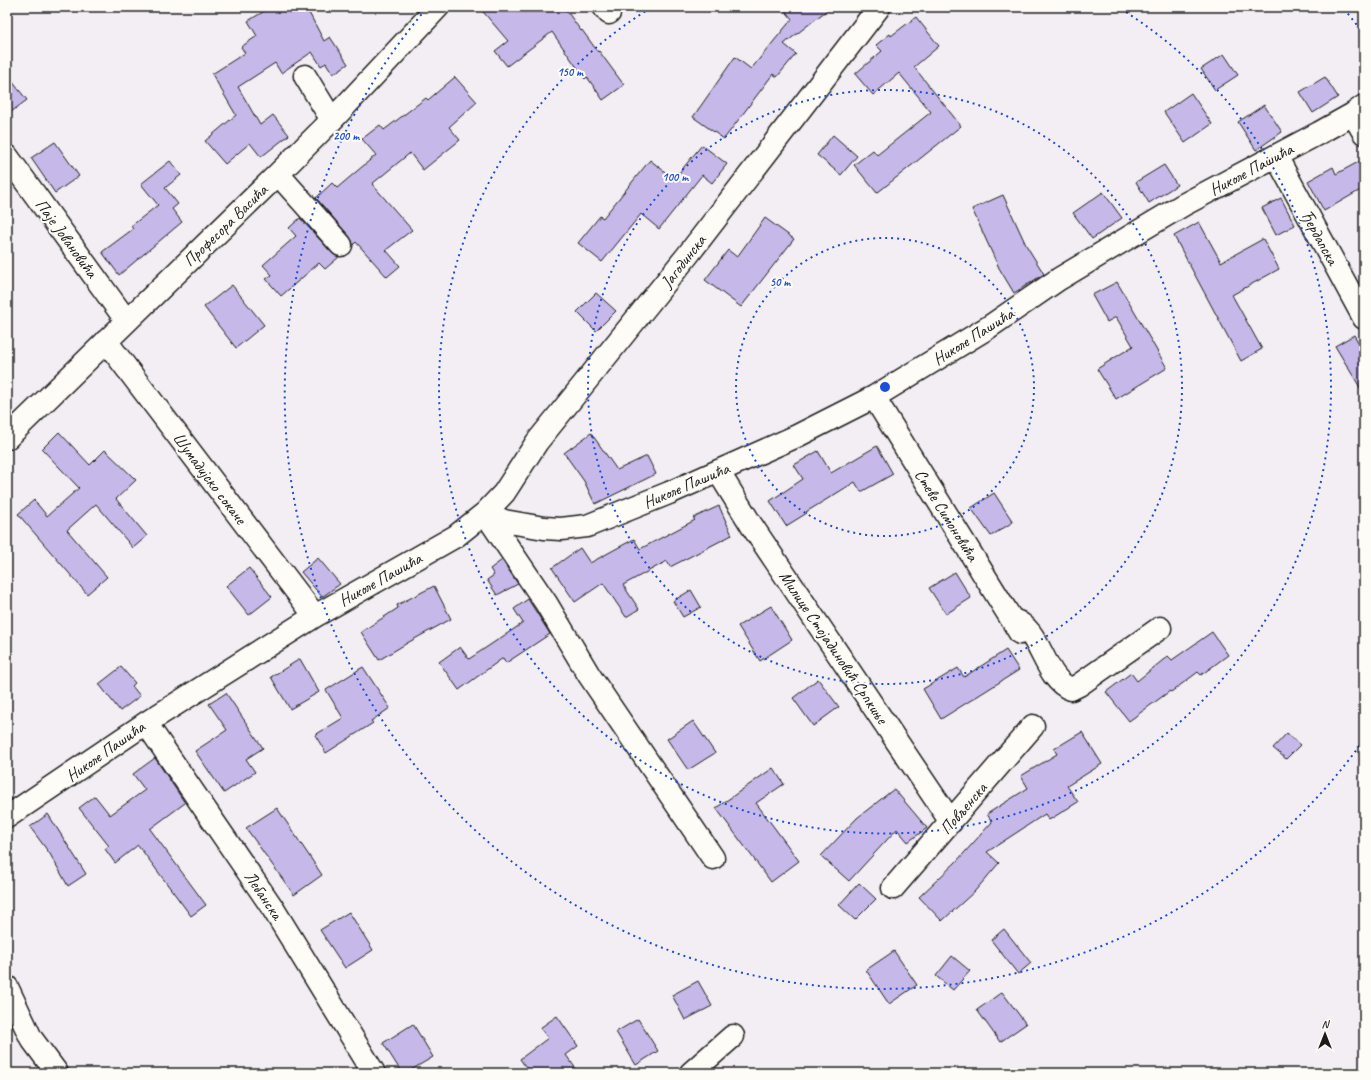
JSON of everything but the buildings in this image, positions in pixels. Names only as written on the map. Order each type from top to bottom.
[{"type":"street","name":"Професора Васића","points":[[7,438],[332,120],[438,7]]},
{"type":"street","name":"Јагодинска","points":[[485,513],[504,493],[537,442],[687,256],[878,7]]},
{"type":"street","points":[[304,76],[332,120]]},
{"type":"street","points":[[1359,110],[1364,134]]},
{"type":"street","name":"Николе Пашића","points":[[7,817],[146,723],[315,616],[456,536],[485,513],[504,521],[544,528],[561,529],[587,526],[669,493],[797,436],[874,397],[989,327],[1058,279],[1122,240],[1183,205],[1359,110]]},
{"type":"street","name":"Паје Јовановића","points":[[7,156],[126,320]]},
{"type":"street","name":"Ђердапска","points":[[1276,156],[1364,318]]},
{"type":"street","points":[[278,174],[341,245]]},
{"type":"street","name":"Шумадијско сокаче","points":[[106,340],[315,616]]},
{"type":"street","name":"Стеве Симоновића","points":[[874,397],[1016,626],[1018,622],[1027,629],[1056,678],[1063,686],[1070,689],[1079,685],[1160,628]]},
{"type":"street","name":"Милице Стојадиновић Српкиње","points":[[718,471],[752,526],[841,655],[951,822]]},
{"type":"street","points":[[485,513],[546,602],[589,675],[713,858]]},
{"type":"street","name":"Лебанска","points":[[146,723],[272,907],[374,1073]]},
{"type":"street","name":"Повљенска","points":[[893,888],[1033,726]]},
{"type":"street","points":[[7,986],[32,1038],[57,1073]]},
{"type":"street","points":[[691,1073],[732,1036]]}]
